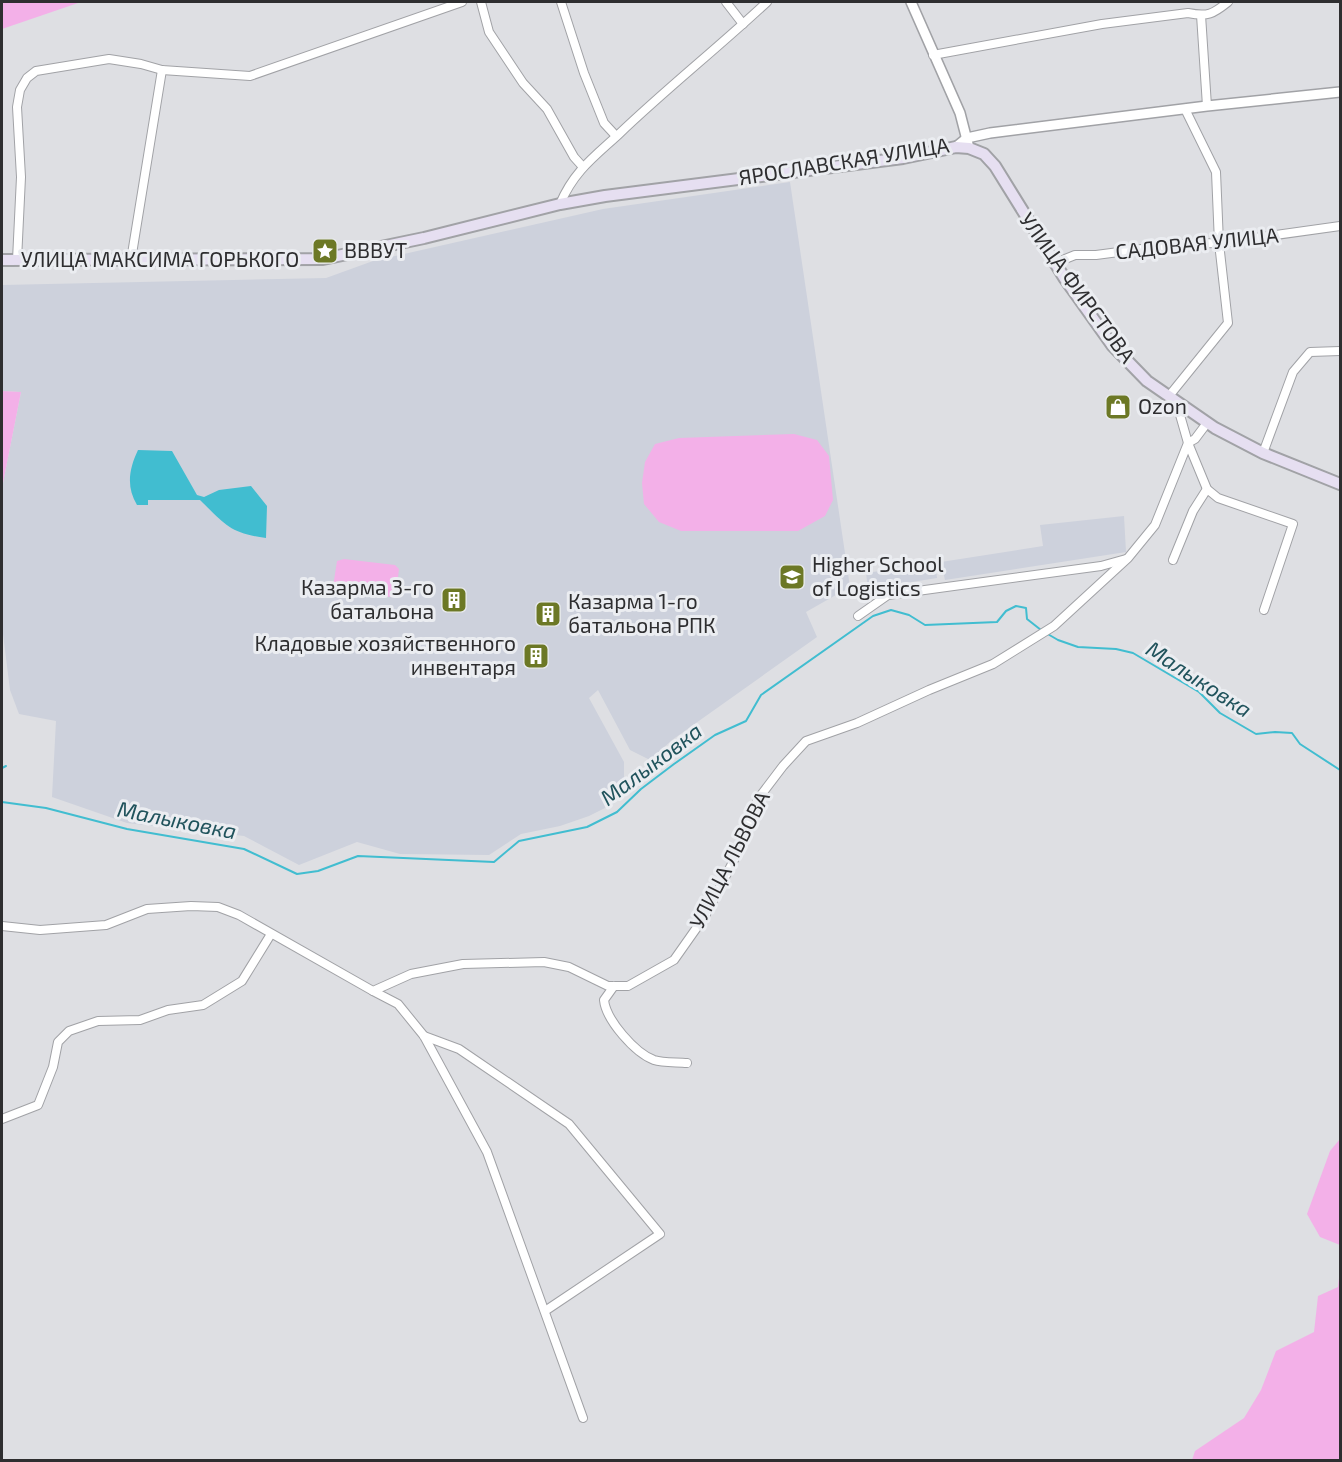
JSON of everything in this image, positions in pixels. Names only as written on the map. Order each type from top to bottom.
[{"type":"main road","name":"УЛИЦА ФИРСТОВА","points":[[956,147],[968,143],[984,154],[995,166],[1055,263],[1112,345],[1147,381],[1207,423],[1263,453],[1341,484]]},
{"type":"main road","name":"ЯРОСЛАВСКАЯ УЛИЦА","points":[[561,204],[605,196],[903,158],[956,147]]},
{"type":"main road","name":"УЛИЦА МАКСИМА ГОРЬКОГО","points":[[2,260],[323,260],[561,204]]},
{"type":"street","points":[[17,260],[21,177],[17,106],[20,90],[27,78],[36,72],[109,59],[162,70],[250,76],[462,2]]},
{"type":"street","points":[[481,2],[489,32],[523,83],[547,108],[574,157],[583,167]]},
{"type":"street","points":[[561,2],[584,73],[604,123],[616,136]]},
{"type":"street","points":[[726,2],[743,24]]},
{"type":"street","points":[[561,204],[569,184],[583,167],[767,2]]},
{"type":"street","points":[[911,2],[960,113],[968,143]]},
{"type":"street","points":[[933,55],[1102,24],[1188,13],[1201,15],[1214,13],[1228,2]]},
{"type":"street","points":[[1201,15],[1207,106]]},
{"type":"street","points":[[131,260],[156,94],[162,70]]},
{"type":"street","name":"ЯРОСЛАВСКАЯ УЛИЦА","points":[[968,143],[990,133],[1341,92]]},
{"type":"street","points":[[1185,109],[1216,172],[1219,243],[1228,323],[1172,398],[1207,489],[1218,498],[1293,524],[1264,610]]},
{"type":"street","name":"САДОВАЯ УЛИЦА","points":[[1055,263],[1075,255],[1096,255],[1180,244],[1219,243],[1341,226]]},
{"type":"street","points":[[1263,453],[1293,372],[1310,352],[1341,351]]},
{"type":"street","points":[[1188,443],[1195,439],[1207,423]]},
{"type":"street","name":"УЛИЦА ЛЬВОВА","points":[[614,986],[628,986],[674,960],[705,916],[736,856],[758,799],[783,766],[807,741],[856,723],[928,690],[993,664],[1054,626],[1128,558],[1155,525],[1188,443]]},
{"type":"street","points":[[1173,560],[1193,511],[1207,489]]},
{"type":"street","points":[[858,616],[888,595],[1101,566],[1128,558]]},
{"type":"street","points":[[2,926],[40,930],[106,926],[147,909],[218,907],[239,915],[398,1004],[424,1036],[487,1152],[583,1418]]},
{"type":"street","points":[[2,1119],[38,1105],[53,1067],[58,1042],[69,1031],[98,1021],[140,1020],[168,1010],[203,1005],[242,981],[271,934]]},
{"type":"street","points":[[373,991],[411,974],[463,964],[544,962],[569,967],[608,986],[614,986]]},
{"type":"street","points":[[614,986],[604,1000],[605,1010],[625,1039],[653,1060],[687,1063]]},
{"type":"street","points":[[424,1036],[459,1049],[569,1124],[660,1234],[545,1311]]},
{"type":"shaded area","points":[[2,2],[81,2],[2,29]]},
{"type":"shaded area","points":[[790,182],[850,587],[806,612],[817,637],[672,740],[650,760],[630,750],[598,690],[589,698],[624,762],[624,783],[615,803],[589,816],[560,826],[521,834],[489,855],[400,854],[357,842],[299,865],[244,836],[127,823],[52,797],[56,721],[19,714],[10,690],[2,626],[2,488],[21,392],[2,391],[2,285],[326,278],[373,261],[603,209]]},
{"type":"shaded area","points":[[2,391],[21,392],[2,488]]},
{"type":"shaded area","points":[[794,434],[817,440],[829,456],[833,500],[825,516],[798,531],[681,531],[659,522],[644,504],[642,483],[645,462],[655,444],[679,438]]},
{"type":"shaded area","points":[[1124,516],[1126,552],[945,580],[941,562],[1043,546],[1040,525]]},
{"type":"shaded area","points":[[344,559],[395,565],[399,569],[396,593],[391,597],[338,590],[333,587],[337,561]]},
{"type":"shaded area","points":[[935,563],[937,578],[868,589],[866,573]]},
{"type":"shaded area","points":[[1340,1139],[1340,1245],[1320,1237],[1307,1214],[1330,1151]]},
{"type":"shaded area","points":[[1340,1269],[1340,1460],[1192,1460],[1195,1451],[1244,1418],[1261,1390],[1276,1351],[1314,1332],[1318,1296],[1338,1287]]},
{"type":"water","points":[[138,450],[172,451],[197,495],[204,497],[219,490],[251,486],[267,506],[266,538],[244,533],[228,526],[200,500],[148,500],[148,505],[137,505],[131,491],[130,478],[132,464]]},
{"type":"waterway","name":"Малыковка","points":[[2,802],[46,808],[127,829],[244,849],[297,874],[318,871],[358,856],[494,862],[519,841],[587,827],[617,812],[641,789],[715,735],[746,721],[761,695],[873,616],[891,610],[909,615],[925,625],[997,622],[1006,611],[1016,606],[1026,608],[1027,619],[1041,630]]},
{"type":"waterway","name":"Малыковка","points":[[1046,633],[1078,647],[1116,649],[1133,653],[1199,692],[1220,713],[1256,734],[1292,733],[1300,744],[1340,770]]},
{"type":"waterway","points":[[2,768],[6,766]]},
{"type":"place","name":"ВВВУТ","points":[[325,251]]},
{"type":"place","name":"Ozon","points":[[1118,407]]},
{"type":"place","name":"Higher School of Logistics","points":[[792,577]]},
{"type":"place","name":"Казарма 3-го батальона","points":[[454,600]]},
{"type":"place","name":"Казарма 1-го батальона РПК","points":[[548,614]]},
{"type":"place","name":"Кладовые хозяйственного инвентаря","points":[[536,656]]}]
